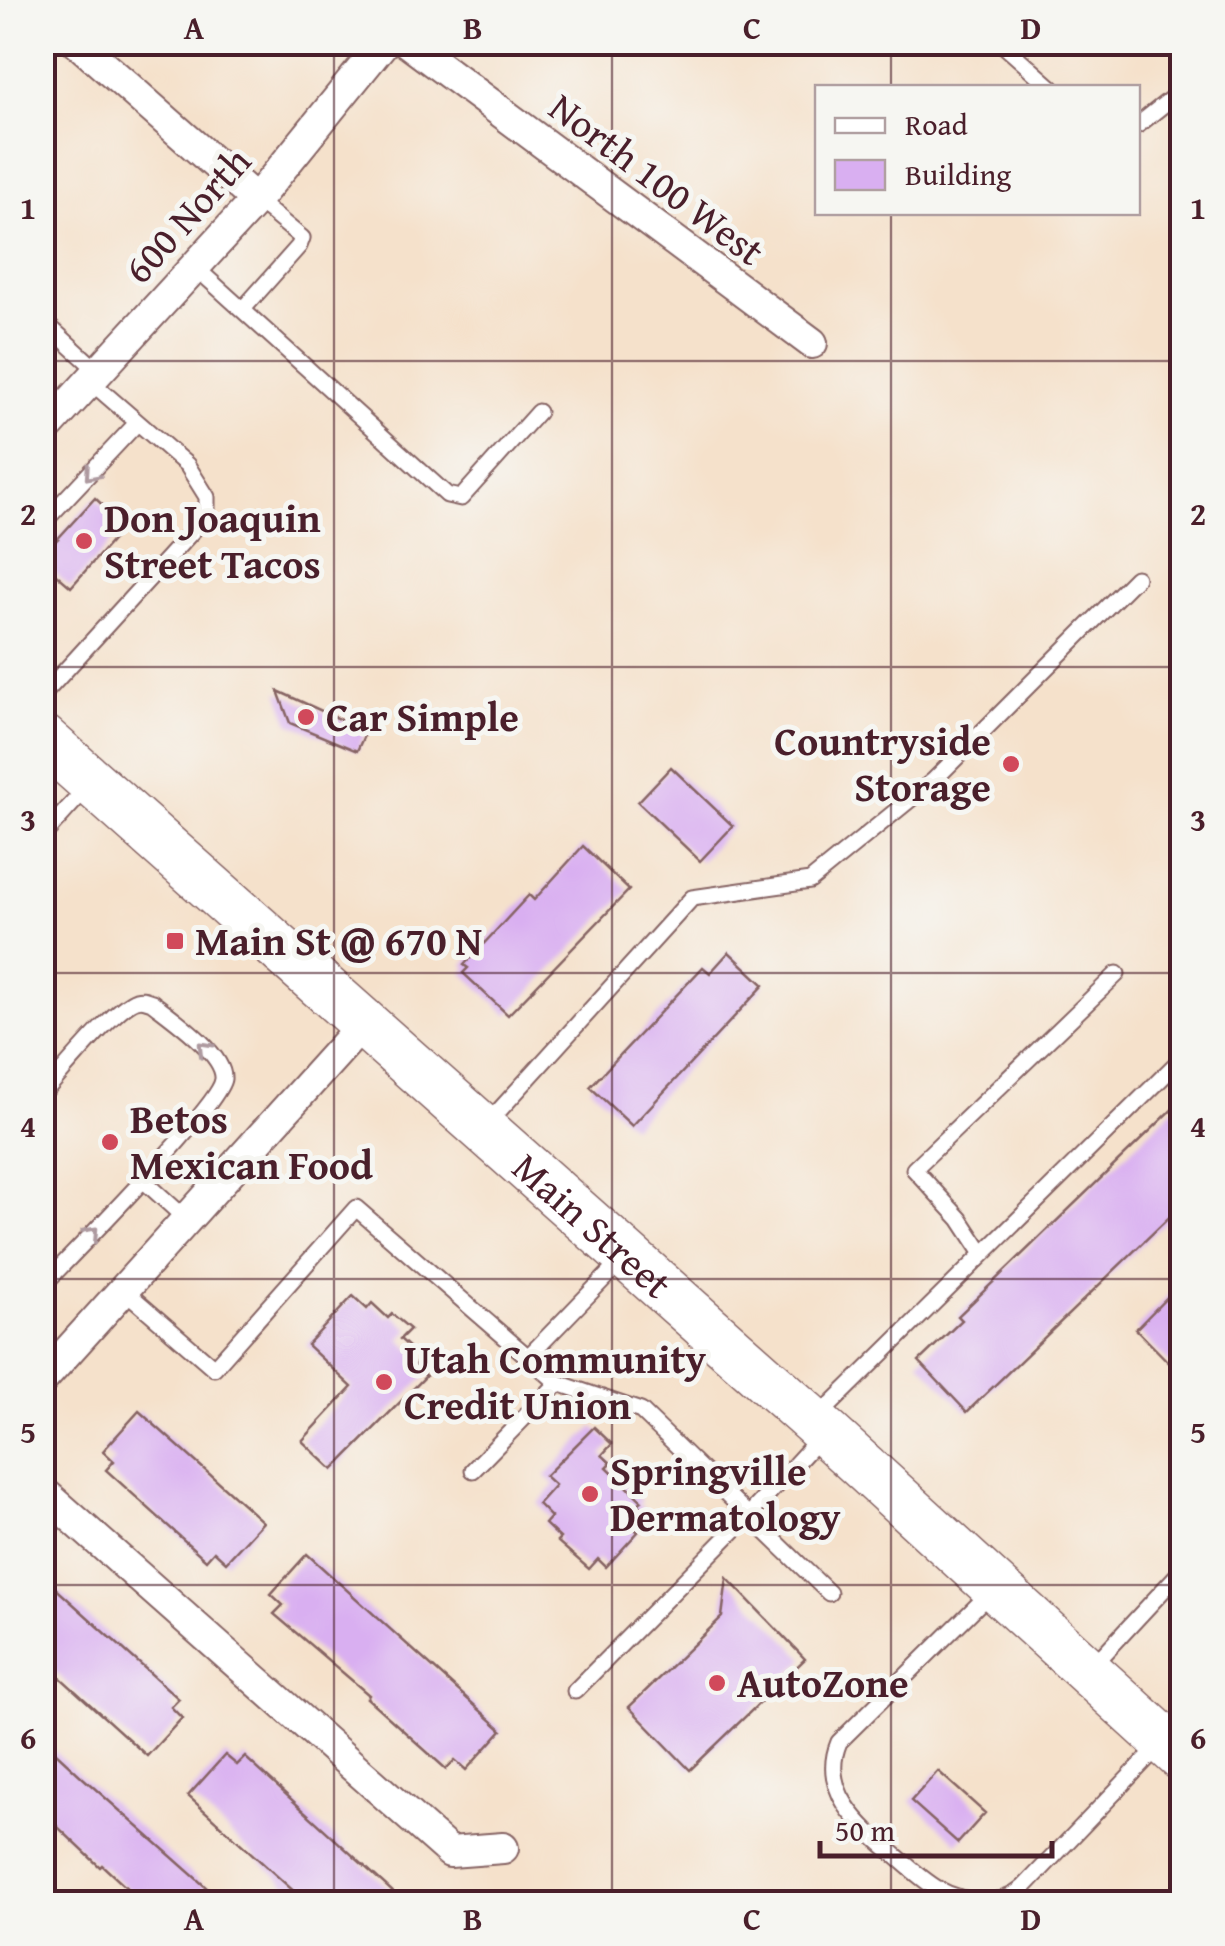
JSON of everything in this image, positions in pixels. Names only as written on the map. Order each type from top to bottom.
[{"type":"main road","name":"Main Street","points":[[42,738],[819,1427],[1174,1748]]},
{"type":"street","points":[[78,42],[256,200]]},
{"type":"street","name":"600 North","points":[[42,434],[256,200],[384,42]]},
{"type":"street","name":"North 100 West","points":[[407,42],[812,343]]},
{"type":"street","points":[[46,1369],[124,1290],[363,1024]]},
{"type":"street","points":[[42,1491],[450,1852],[503,1848]]},
{"type":"lane","points":[[1000,42],[1049,85]]},
{"type":"lane","points":[[1140,123],[1182,90]]},
{"type":"lane","points":[[243,309],[300,246],[302,238],[256,200]]},
{"type":"lane","points":[[196,267],[447,495],[460,498],[538,412]]},
{"type":"lane","points":[[42,340],[52,329],[137,423],[187,465],[207,497],[207,514],[42,696]]},
{"type":"lane","points":[[42,524],[137,423]]},
{"type":"lane","points":[[482,1130],[692,898],[810,882],[934,780],[1136,578]]},
{"type":"lane","points":[[42,837],[92,782]]},
{"type":"lane","points":[[983,1254],[960,1219],[914,1169],[1118,974]]},
{"type":"lane","points":[[42,1094],[133,1001],[142,998],[174,1019],[208,1050],[220,1065],[223,1078],[218,1092],[42,1286]]},
{"type":"lane","points":[[576,1691],[748,1516],[819,1427],[983,1254],[1182,1058]]},
{"type":"lane","points":[[142,1179],[186,1220]]},
{"type":"lane","points":[[124,1290],[214,1368],[356,1208],[558,1383],[640,1411],[828,1593]]},
{"type":"lane","points":[[528,1357],[626,1256]]},
{"type":"lane","points":[[473,1470],[558,1383]]},
{"type":"lane","points":[[1088,1671],[1182,1570]]},
{"type":"lane","points":[[996,1587],[839,1742],[834,1764],[840,1798],[861,1826],[940,1893],[957,1900],[1006,1898],[1024,1887],[1174,1748]]},
{"type":"building","name":"Don Joaquin Street Tacos","points":[[95,498],[125,526],[71,587],[42,562],[42,556]]},
{"type":"building","points":[[278,691],[366,731],[357,751],[290,723]]},
{"type":"building","points":[[671,767],[733,826],[700,861],[638,802]]},
{"type":"building","points":[[583,846],[629,890],[508,1015],[463,973],[468,968],[464,965],[529,895],[534,900]]},
{"type":"building","points":[[729,952],[764,985],[632,1126],[590,1087],[703,967],[710,973]]},
{"type":"building","points":[[1182,1100],[1182,1205],[967,1412],[919,1361],[962,1320],[958,1316]]},
{"type":"building","points":[[1182,1282],[1182,1376],[1136,1329]]},
{"type":"building","name":"Utah Community Credit Union","points":[[353,1296],[367,1309],[372,1303],[388,1318],[392,1314],[410,1329],[400,1339],[421,1358],[414,1365],[426,1376],[333,1470],[302,1441],[352,1387],[307,1345]]},
{"type":"building","points":[[139,1411],[263,1522],[226,1562],[214,1551],[206,1560],[106,1470],[114,1461],[103,1451]]},
{"type":"building","name":"Springville Dermatology","points":[[594,1427],[612,1444],[602,1455],[611,1463],[607,1467],[642,1501],[638,1504],[648,1513],[634,1528],[638,1532],[606,1567],[598,1559],[589,1569],[557,1541],[560,1538],[545,1524],[551,1517],[538,1504],[555,1485],[545,1476]]},
{"type":"building","points":[[307,1554],[502,1730],[466,1770],[455,1760],[446,1769],[367,1698],[369,1695],[274,1614],[283,1605],[271,1594]]},
{"type":"building","points":[[42,1576],[179,1699],[171,1707],[182,1718],[147,1756],[42,1661]]},
{"type":"building","name":"AutoZone","points":[[727,1578],[805,1659],[690,1770],[629,1707],[722,1617]]},
{"type":"building","points":[[42,1740],[225,1904],[144,1904],[100,1867],[42,1812]]},
{"type":"building","points":[[225,1755],[237,1765],[245,1757],[406,1904],[308,1904],[188,1796]]},
{"type":"building","points":[[938,1771],[985,1813],[958,1843],[911,1801]]},
{"type":"place","name":"Don Joaquin Street Tacos","points":[[84,541]]},
{"type":"place","name":"Car Simple","points":[[306,717]]},
{"type":"place","name":"Countryside Storage","points":[[1011,764]]},
{"type":"place","name":"Main St @ 670 N","points":[[175,941]]},
{"type":"place","name":"Betos Mexican Food","points":[[110,1142]]},
{"type":"place","name":"Utah Community Credit Union","points":[[384,1382]]},
{"type":"place","name":"Springville Dermatology","points":[[590,1494]]},
{"type":"place","name":"AutoZone","points":[[717,1683]]}]
